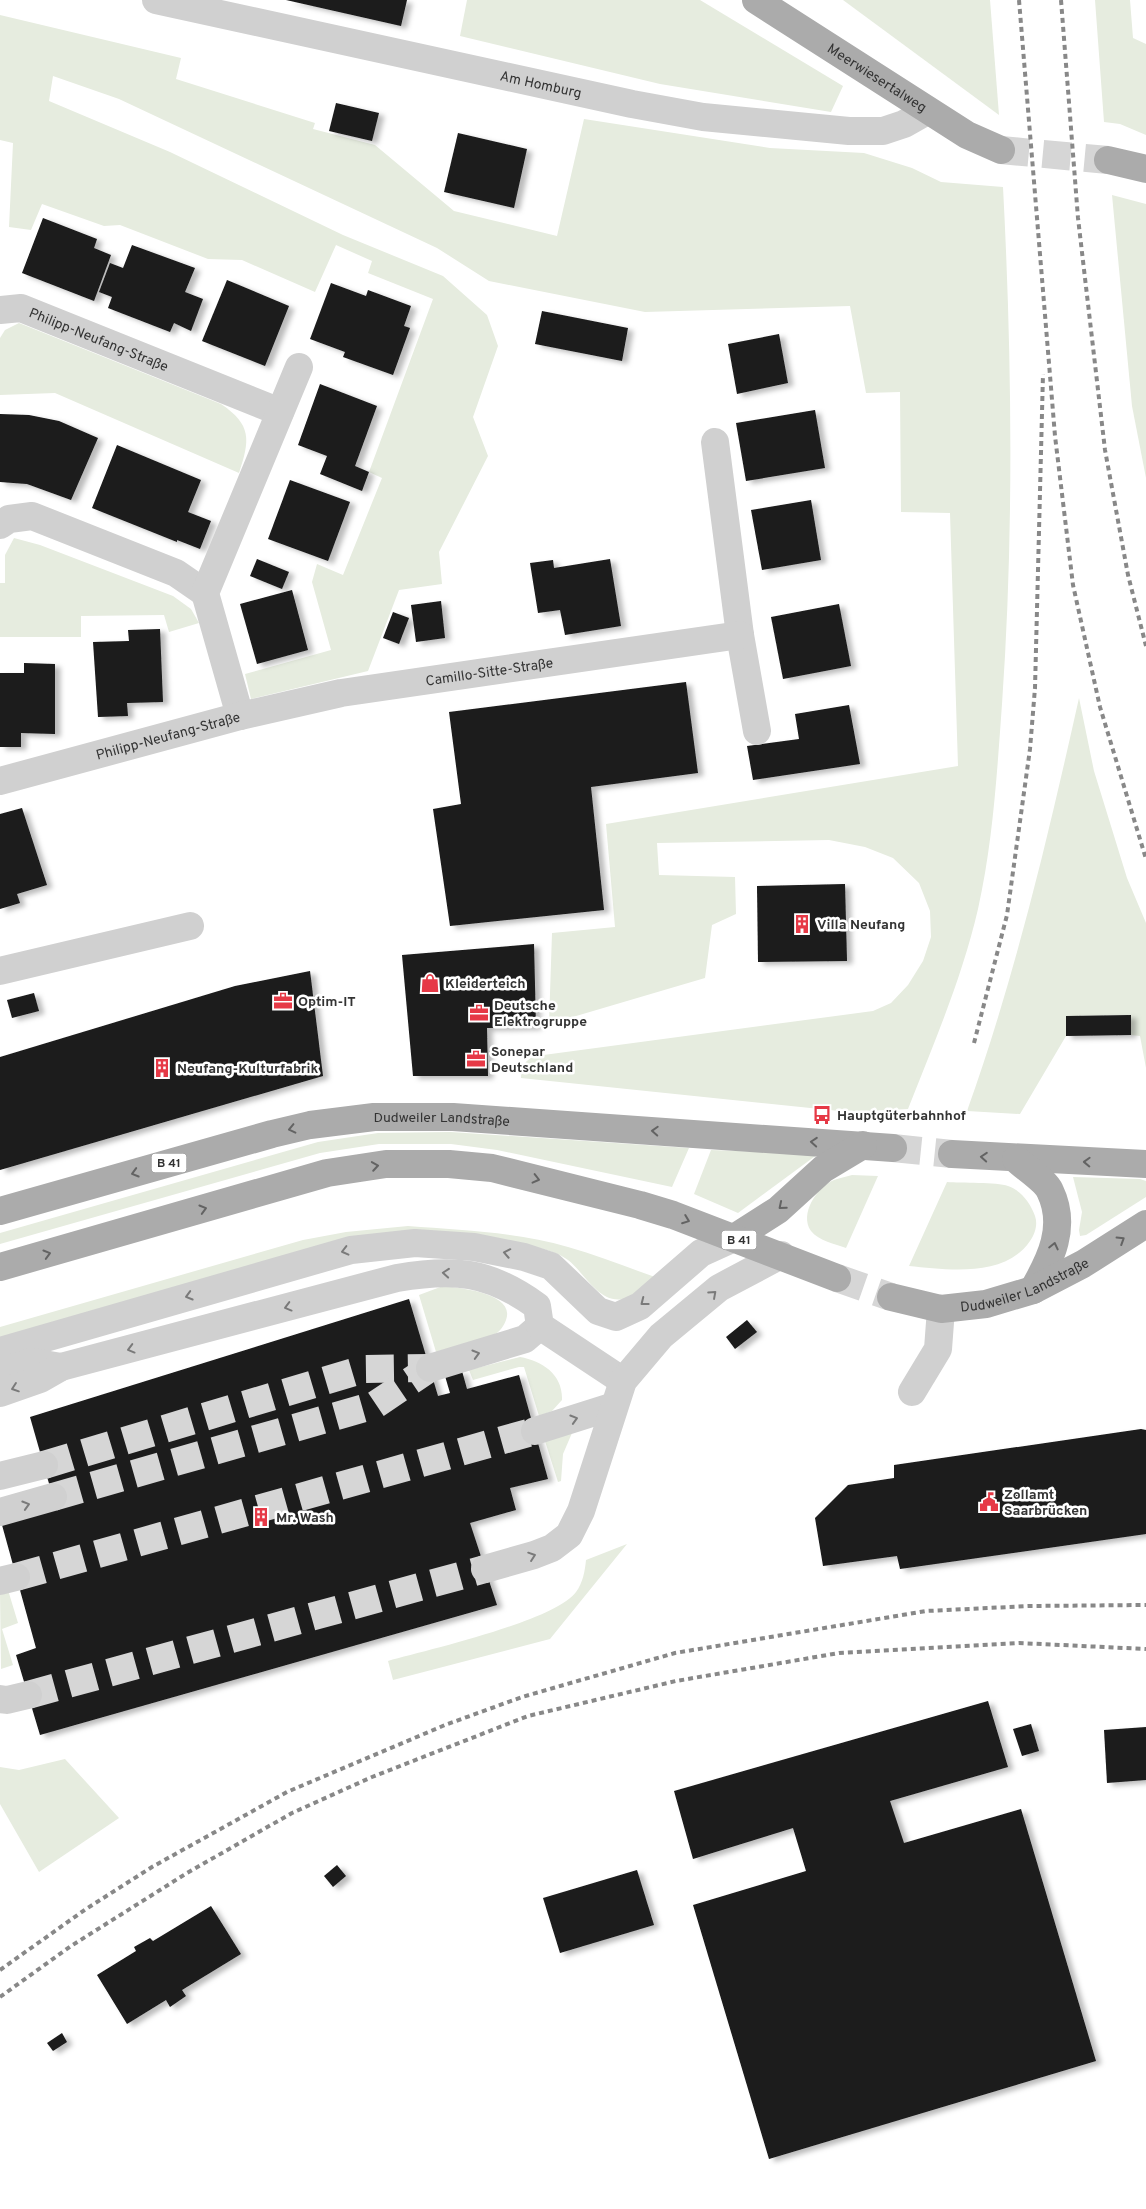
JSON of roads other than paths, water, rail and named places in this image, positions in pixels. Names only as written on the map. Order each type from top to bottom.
[{"type":"main road","name":"Meerwiesertalweg","points":[[756,0],[967,135],[1001,150]]},
{"type":"main road","points":[[1108,160],[1146,169]]},
{"type":"main road","name":"Dudweiler Landstraße","points":[[0,1211],[272,1134],[310,1125],[374,1117],[454,1117],[893,1148]]},
{"type":"main road","name":"B 41","points":[[734,1238],[778,1210],[824,1169],[863,1145]]},
{"type":"main road","points":[[952,1154],[1016,1159],[1146,1164]]},
{"type":"main road","points":[[1016,1159],[1050,1189],[1058,1220],[1050,1260],[1033,1290]]},
{"type":"main road","name":"B 41","points":[[0,1267],[327,1173],[386,1164],[449,1164],[492,1168],[640,1205],[674,1215],[837,1278]]},
{"type":"main road","name":"Dudweiler Landstraße","points":[[891,1297],[941,1309],[986,1304],[1033,1290],[1083,1264],[1146,1224]]},
{"type":"street","name":"Am Homburg","points":[[156,0],[632,104],[703,117],[829,130],[883,131],[904,124],[927,110]]},
{"type":"street","name":"Philipp-Neufang-Straße","points":[[0,310],[21,308],[280,412]]},
{"type":"street","points":[[0,525],[9,519],[32,516],[176,573],[206,593],[299,367]]},
{"type":"street","points":[[715,442],[740,635],[757,731]]},
{"type":"street","name":"Philipp-Neufang-Straße","points":[[0,781],[240,716],[206,593]]},
{"type":"street","name":"Camillo-Sitte-Straße","points":[[240,716],[341,693],[740,635]]},
{"type":"street","points":[[0,971],[190,926]]},
{"type":"street","points":[[0,1351],[351,1250],[415,1243],[474,1247],[524,1256],[551,1266],[598,1311],[616,1317],[640,1306],[701,1253],[734,1238]]},
{"type":"street","points":[[485,1569],[552,1548],[569,1536],[581,1511],[619,1394],[661,1336],[719,1288],[781,1255]]},
{"type":"street","points":[[0,1393],[40,1379],[60,1367],[397,1278],[433,1272],[473,1275],[513,1289],[537,1306],[540,1326],[619,1394]]},
{"type":"street","points":[[912,1392],[938,1348],[941,1309]]},
{"type":"street","points":[[430,1368],[525,1339],[540,1326]]},
{"type":"street","points":[[0,1371],[32,1362],[60,1367]]},
{"type":"street","points":[[535,1431],[619,1394]]},
{"type":"street","points":[[0,1476],[44,1464]]},
{"type":"street","points":[[0,1512],[53,1497]]},
{"type":"street","points":[[0,1699],[7,1700],[28,1695]]},
{"type":"tunnel","points":[[1001,150],[1108,160]]},
{"type":"tunnel","points":[[893,1148],[952,1154]]},
{"type":"tunnel","points":[[837,1278],[891,1297]]},
{"type":"tunnel","points":[[44,1465],[364,1369],[430,1368]]},
{"type":"tunnel","points":[[53,1497],[375,1405],[430,1368]]},
{"type":"tunnel","points":[[16,1577],[535,1431]]},
{"type":"tunnel","points":[[28,1695],[485,1569]]},
{"type":"railway","points":[[1019,0],[1055,436],[1073,585],[1100,707],[1146,859]]},
{"type":"railway","points":[[1061,0],[1078,218],[1105,450],[1128,575],[1146,646]]},
{"type":"railway","points":[[974,1043],[1007,915],[1030,749],[1035,688],[1043,374]]},
{"type":"railway","points":[[0,1970],[86,1909],[152,1867],[287,1792],[445,1725],[522,1697],[675,1653],[926,1611],[1030,1606],[1146,1605]]},
{"type":"railway","points":[[0,1997],[71,1946],[187,1873],[292,1813],[372,1777],[528,1716],[676,1681],[839,1653],[1019,1643],[1146,1649]]},
{"type":"place","name":"Villa Neufang","points":[[802,924]]},
{"type":"place","name":"Kleiderteich","points":[[430,983]]},
{"type":"place","name":"Optim-IT","points":[[283,1001]]},
{"type":"place","name":"Deutsche Elektrogruppe","points":[[479,1013]]},
{"type":"place","name":"Sonepar Deutschland","points":[[476,1059]]},
{"type":"place","name":"Neufang-Kulturfabrik","points":[[162,1068]]},
{"type":"place","name":"Hauptgüterbahnhof","points":[[822,1115]]},
{"type":"place","name":"Zollamt Saarbrücken","points":[[989,1502]]},
{"type":"place","name":"Mr. Wash","points":[[261,1517]]}]
